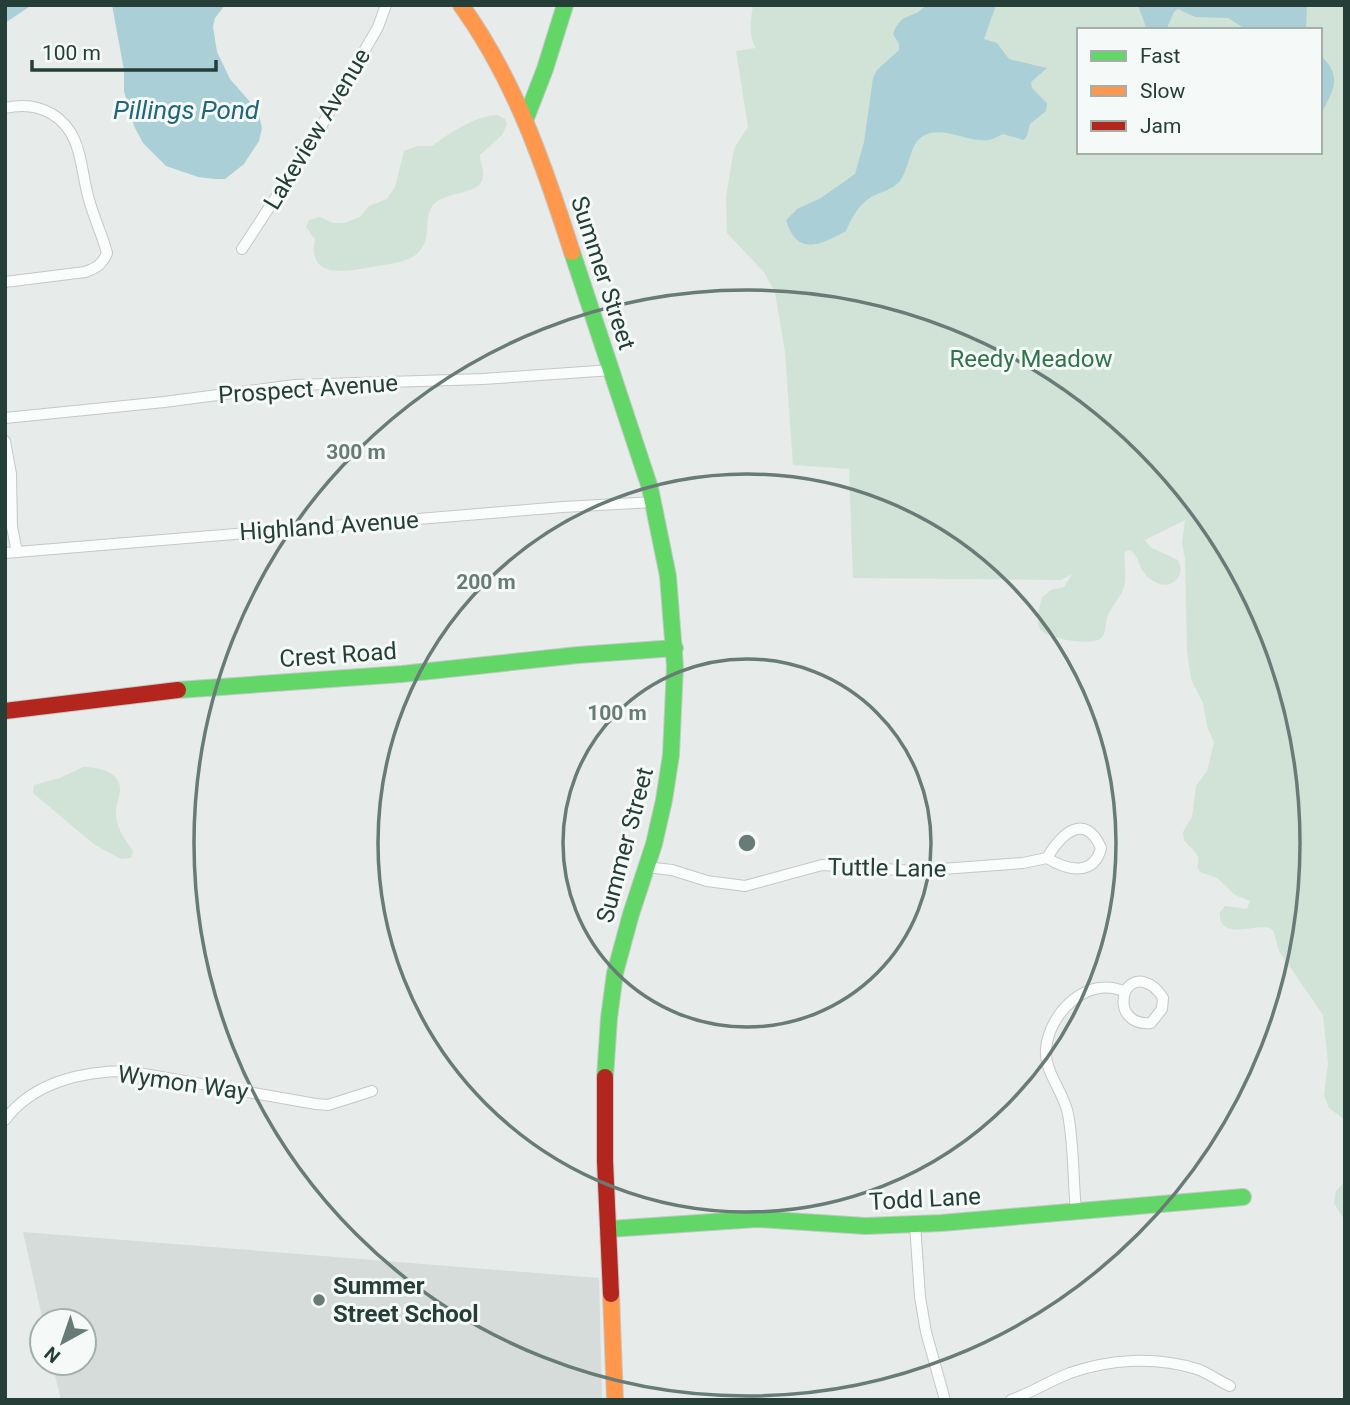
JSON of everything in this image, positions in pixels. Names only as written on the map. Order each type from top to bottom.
[{"type":"main road","name":"Summer Street","points":[[461,5],[489,47],[526,118],[545,169],[654,502],[671,583],[675,648],[671,765],[653,845],[619,955],[608,1020],[605,1102],[615,1400]]},
{"type":"main road","points":[[526,118],[565,5]]},
{"type":"main road","name":"Crest Road","points":[[5,712],[177,690],[402,674],[578,655],[675,648]]},
{"type":"main road","name":"Todd Lane","points":[[609,1230],[757,1219],[866,1226],[915,1224],[1243,1197]]},
{"type":"street","name":"Lakeview Avenue","points":[[242,249],[314,139],[378,27],[386,5]]},
{"type":"street","points":[[5,108],[33,106],[60,118],[70,129],[107,253],[104,262],[97,267],[73,274],[5,282]]},
{"type":"street","name":"Prospect Avenue","points":[[5,418],[295,385],[483,379],[612,370]]},
{"type":"street","points":[[5,441],[11,474],[11,552]]},
{"type":"street","name":"Highland Avenue","points":[[11,552],[654,502]]},
{"type":"street","name":"Tuttle Lane","points":[[646,867],[672,870],[707,881],[745,886],[822,866],[915,871],[1000,866],[1047,858],[1063,865],[1085,868],[1093,865],[1101,848],[1091,832],[1082,828],[1072,830],[1062,837],[1047,858]]},
{"type":"street","points":[[1076,1211],[1069,1115],[1047,1062],[1046,1049],[1055,1021],[1072,1000],[1097,988],[1108,987],[1125,992]]},
{"type":"street","name":"Wymon Way","points":[[5,1121],[28,1096],[56,1083],[111,1071],[127,1071],[328,1105],[372,1091]]},
{"type":"street","points":[[915,1224],[926,1332],[945,1400]]},
{"type":"street","points":[[1016,1399],[1070,1373],[1099,1364],[1127,1361],[1157,1361],[1198,1369],[1230,1386]]},
{"type":"shaded area","name":"Summer Street School","points":[[23,1232],[599,1278],[602,1400],[61,1400],[55,1377],[98,1377],[98,1307],[40,1307]]},
{"type":"green space","name":"Reedy Meadow","points":[[753,5],[1345,5],[1345,1120],[1329,1108],[1324,1095],[1328,1063],[1323,1015],[1279,951],[1274,932],[1270,928],[1231,929],[1221,921],[1220,912],[1225,906],[1247,909],[1250,901],[1235,895],[1217,878],[1200,872],[1197,855],[1184,840],[1183,832],[1192,817],[1196,786],[1207,771],[1214,742],[1207,726],[1203,703],[1191,679],[1187,651],[1185,558],[1182,544],[1185,520],[1145,540],[1150,547],[1178,560],[1180,574],[1176,581],[1167,585],[1153,581],[1143,571],[1133,552],[1125,552],[1123,590],[1108,614],[1104,633],[1096,641],[1059,638],[1040,629],[1038,613],[1042,597],[1051,590],[1064,587],[1072,574],[1061,580],[853,578],[849,469],[793,465],[785,352],[775,293],[764,272],[727,233],[726,197],[733,154],[748,127],[736,51],[756,48],[753,44]]},
{"type":"green space","points":[[497,115],[505,119],[507,124],[502,135],[480,155],[483,173],[481,182],[471,190],[448,196],[435,203],[429,214],[423,247],[418,253],[410,259],[356,270],[324,268],[318,262],[314,253],[315,239],[306,227],[309,220],[320,217],[333,223],[344,223],[360,217],[369,206],[387,199],[395,187],[404,151],[418,146],[432,146],[471,122]]},
{"type":"green space","points":[[83,767],[110,773],[118,781],[120,790],[117,820],[133,851],[131,858],[121,859],[95,845],[33,793],[34,785],[60,778]]},
{"type":"green space","points":[[1345,1181],[1345,1221],[1334,1203],[1336,1191]]},
{"type":"water","points":[[5,5],[32,5],[5,23]]},
{"type":"water","name":"Pillings Pond","points":[[112,5],[225,5],[215,18],[213,27],[217,52],[230,79],[258,111],[262,128],[259,141],[244,164],[225,179],[198,177],[166,166],[143,143],[134,126],[124,91],[124,70]]},
{"type":"water","points":[[926,5],[996,5],[984,39],[997,43],[1009,59],[1047,68],[1031,82],[1032,88],[1047,103],[1046,111],[1030,124],[1024,140],[1003,134],[991,140],[941,132],[925,135],[916,143],[899,182],[863,204],[846,231],[818,244],[803,243],[796,239],[786,220],[797,209],[821,198],[855,174],[864,142],[873,78],[877,70],[899,50],[899,44],[893,34],[896,27]]},
{"type":"water","points":[[1138,5],[1307,5],[1306,28],[1244,28],[1228,18],[1195,17],[1178,9],[1167,28],[1146,28]]},
{"type":"water","points":[[1322,57],[1332,70],[1332,91],[1322,111]]},
{"type":"traffic: fast","points":[[526,118],[565,5]]},
{"type":"traffic: fast","points":[[572,252],[650,488],[668,576],[675,666],[671,755],[664,800],[654,844],[615,973],[605,1077]]},
{"type":"traffic: fast","points":[[178,690],[402,674],[578,655],[675,648]]},
{"type":"traffic: fast","points":[[609,1229],[757,1219],[866,1226],[941,1223],[1243,1197]]},
{"type":"traffic: slow","points":[[461,5],[497,63],[526,124],[572,252]]},
{"type":"traffic: slow","points":[[611,1294],[615,1400]]},
{"type":"traffic: jam","points":[[5,711],[178,690]]},
{"type":"traffic: jam","points":[[605,1077],[605,1161],[611,1294]]},
{"type":"place","name":"Summer Street School","points":[[319,1300]]}]
